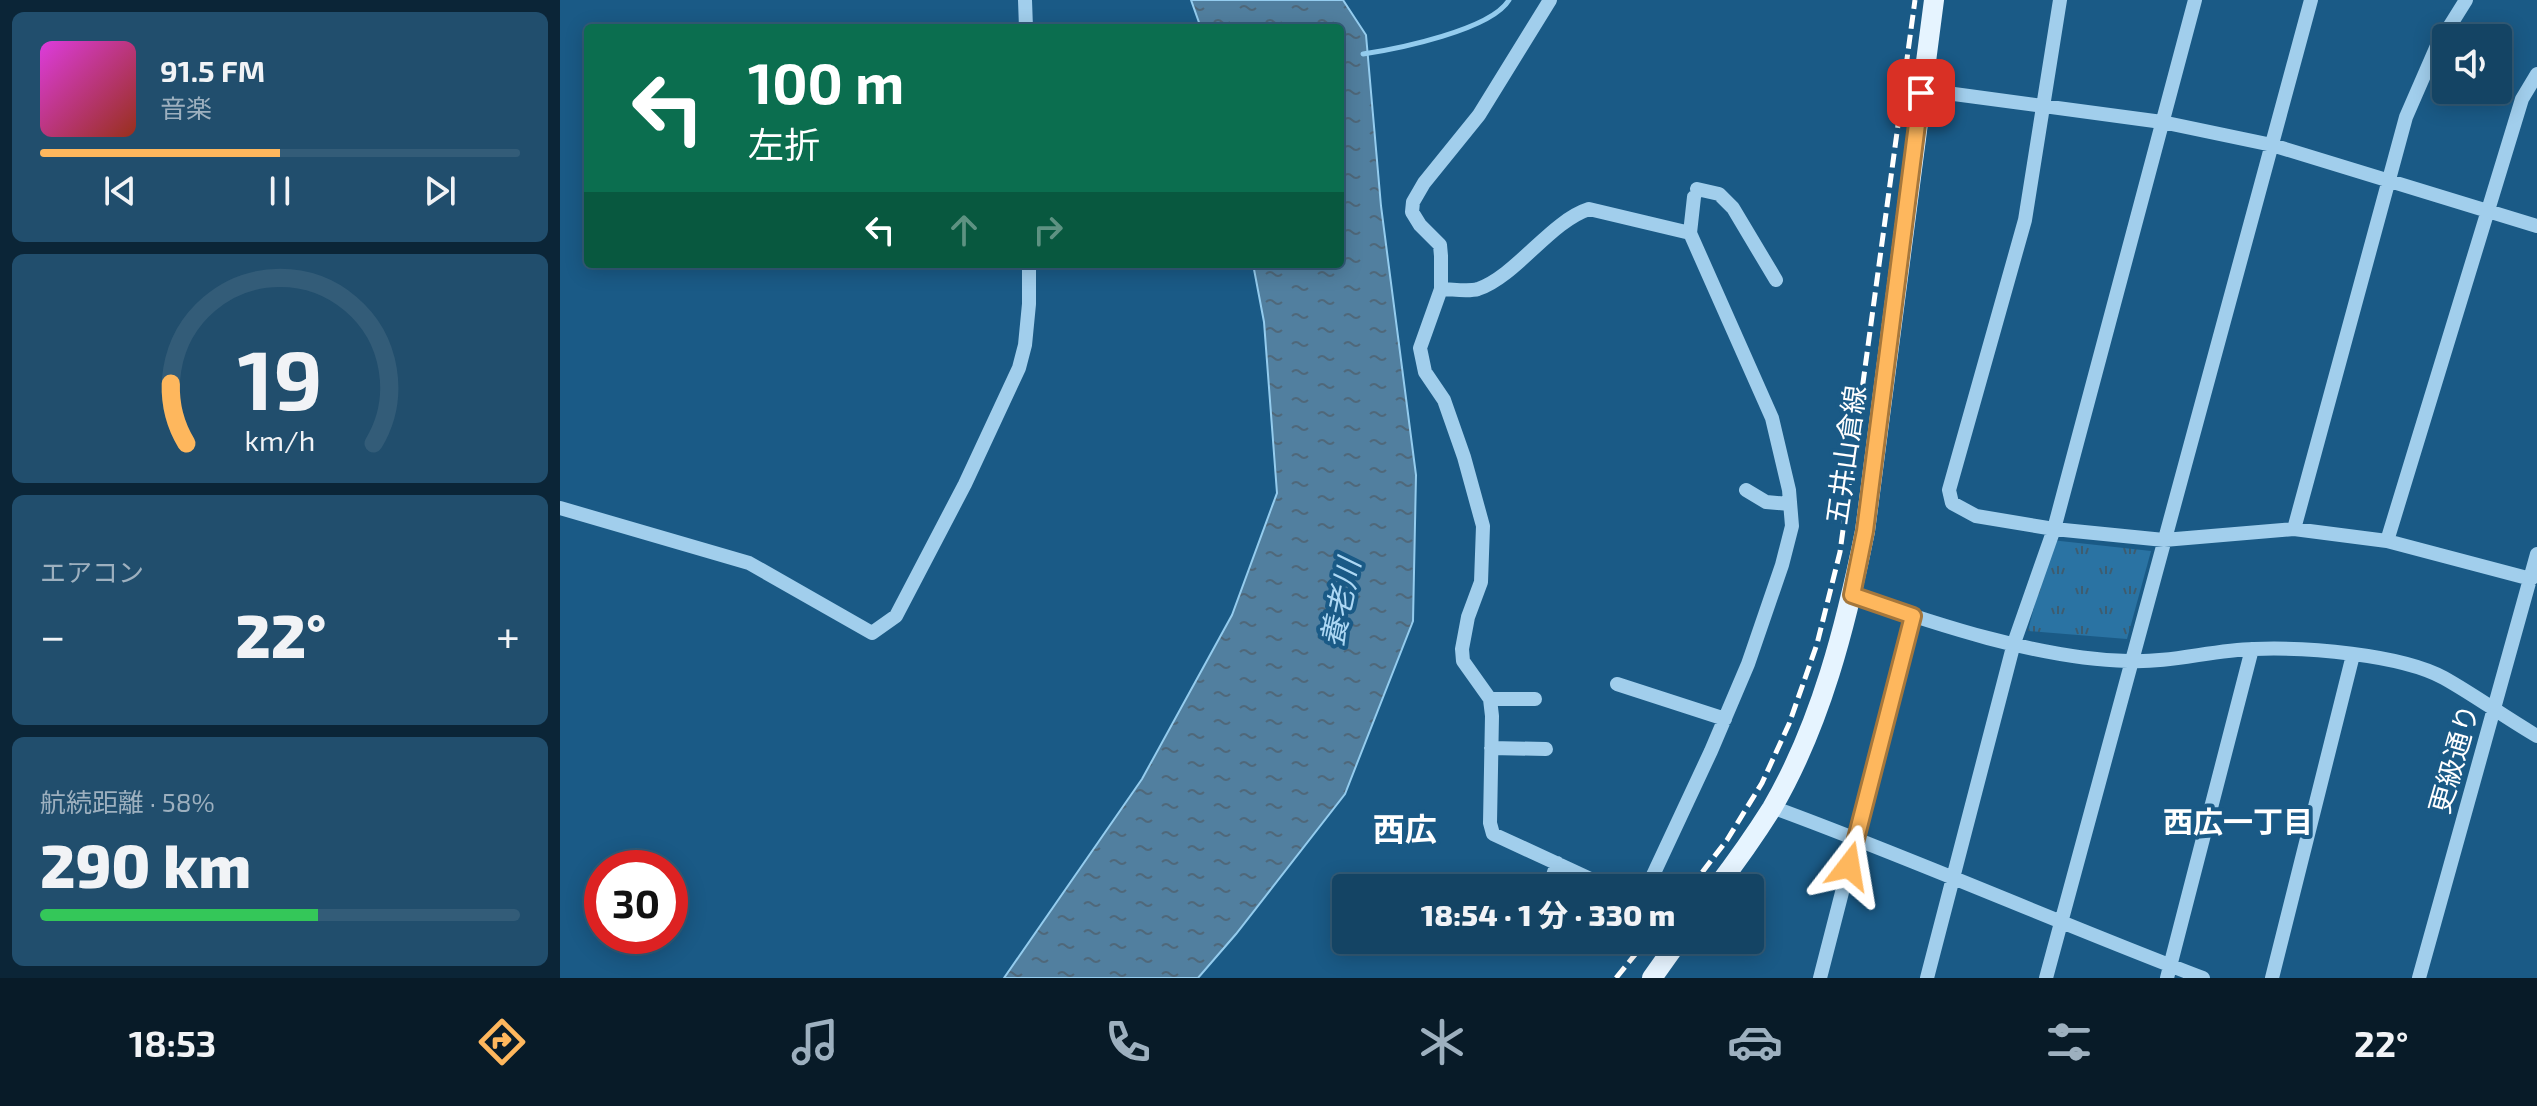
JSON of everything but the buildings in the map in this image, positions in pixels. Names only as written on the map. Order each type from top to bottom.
[{"type":"main road","name":"五井山倉線","points":[[1726,874],[1772,807],[1791,770],[1824,691],[1852,595],[1865,531],[1934,0]]},
{"type":"main road","points":[[1652,978],[1665,954]]},
{"type":"street","points":[[1025,0],[1026,24]]},
{"type":"street","points":[[1550,0],[1479,115],[1424,183],[1413,202],[1412,212],[1440,245],[1441,289],[1420,348],[1425,372],[1444,400],[1483,526],[1481,582],[1468,617],[1462,649],[1463,661],[1490,699],[1490,823],[1493,834],[1580,874]]},
{"type":"street","points":[[2060,0],[2025,220],[1949,490],[1952,503],[1976,516],[2054,529],[2164,540],[2294,529],[2387,541],[2531,579]]},
{"type":"street","points":[[1927,978],[2014,643],[2054,529],[2195,0]]},
{"type":"street","points":[[2046,978],[2311,0]]},
{"type":"street","points":[[2294,529],[2406,117],[2436,48],[2466,0]]},
{"type":"street","points":[[2387,541],[2522,99],[2537,74]]},
{"type":"street","points":[[1921,93],[1954,94],[2162,122],[2272,145],[2537,226]]},
{"type":"street","points":[[1653,874],[1748,664],[1792,526],[1782,454],[1772,418],[1690,233],[1696,193],[1719,194],[1733,208],[1776,280]]},
{"type":"street","points":[[1441,289],[1477,289],[1522,258],[1577,213],[1589,209],[1690,233]]},
{"type":"street","points":[[560,508],[749,563],[872,633],[896,616],[965,484],[1019,368],[1025,345],[1029,268]]},
{"type":"street","points":[[1746,490],[1766,502],[1790,504]]},
{"type":"street","name":"更級通り","points":[[2419,978],[2537,554]]},
{"type":"street","points":[[1852,595],[1913,616],[2070,657],[2130,662],[2252,649],[2309,649],[2392,661],[2442,677],[2537,736]]},
{"type":"street","points":[[1820,978],[1913,616]]},
{"type":"street","points":[[2169,972],[2252,649]]},
{"type":"street","points":[[2272,978],[2353,655]]},
{"type":"street","points":[[1617,684],[1725,719]]},
{"type":"street","points":[[1490,699],[1535,699]]},
{"type":"street","points":[[1491,748],[1546,749]]},
{"type":"street","points":[[1772,807],[1856,837],[2169,972],[2203,978]]},
{"type":"street","points":[[1553,874],[1557,863]]},
{"type":"green space","points":[[2051,540],[2151,551],[2127,639],[2028,631]]},
{"type":"water","name":"養老川","points":[[1191,0],[1343,0],[1366,35],[1381,206],[1416,475],[1413,621],[1345,794],[1198,978],[1004,978],[1142,779],[1232,615],[1277,493],[1264,322],[1254,268],[1344,268],[1344,24],[1200,24]]},
{"type":"waterway","points":[[1363,54],[1419,43],[1464,29],[1499,11],[1509,0]]},
{"type":"railway","points":[[1701,874],[1727,840],[1762,783],[1789,724],[1817,644],[1840,552],[1915,0]]},
{"type":"railway","points":[[1616,978],[1636,954]]},
{"type":"district","name":"西広一丁目","points":[[2238,823]]},
{"type":"district","name":"西広","points":[[1405,830]]},
{"type":"route","points":[[1849,866],[1913,616],[1852,595],[1865,531],[1921,93]]}]
